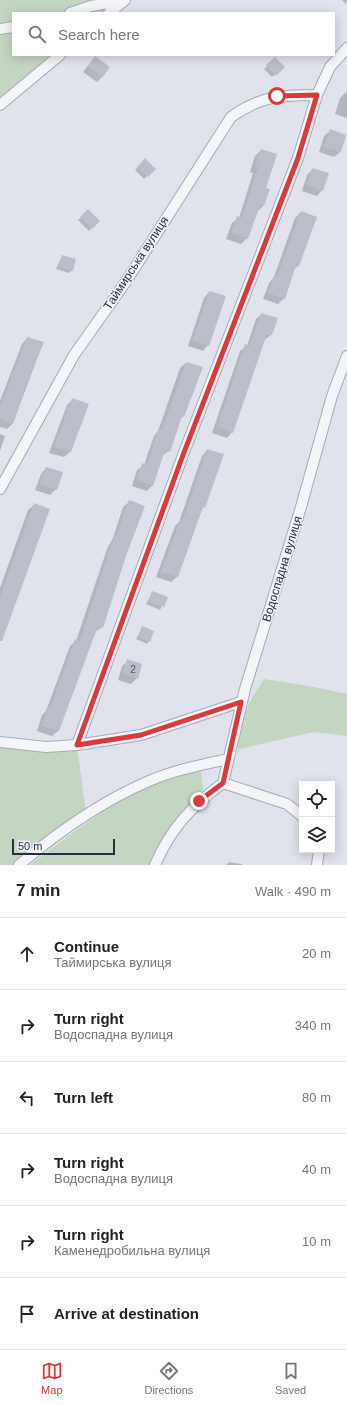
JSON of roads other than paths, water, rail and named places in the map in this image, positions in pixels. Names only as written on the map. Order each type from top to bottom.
[{"type":"street","points":[[73,12],[91,6],[125,0]]},
{"type":"street","points":[[110,12],[125,0]]},
{"type":"street","points":[[0,29],[12,26]]},
{"type":"street","points":[[77,745],[183,455],[298,158],[317,95],[330,66],[347,48]]},
{"type":"street","points":[[0,105],[59,56]]},
{"type":"street","name":"Таймирська вулиця","points":[[0,490],[74,355],[126,280],[231,117],[249,105],[277,96],[317,95]]},
{"type":"street","name":"Водоспадна вулиця","points":[[223,783],[241,702],[301,507],[332,396],[347,356]]},
{"type":"street","points":[[0,742],[46,747],[77,745],[141,735],[241,702]]},
{"type":"street","points":[[19,865],[86,814],[149,781],[186,768],[228,759]]},
{"type":"street","points":[[155,865],[180,821],[199,801],[223,783],[287,804],[299,814]]},
{"type":"street","points":[[317,865],[319,853]]}]
